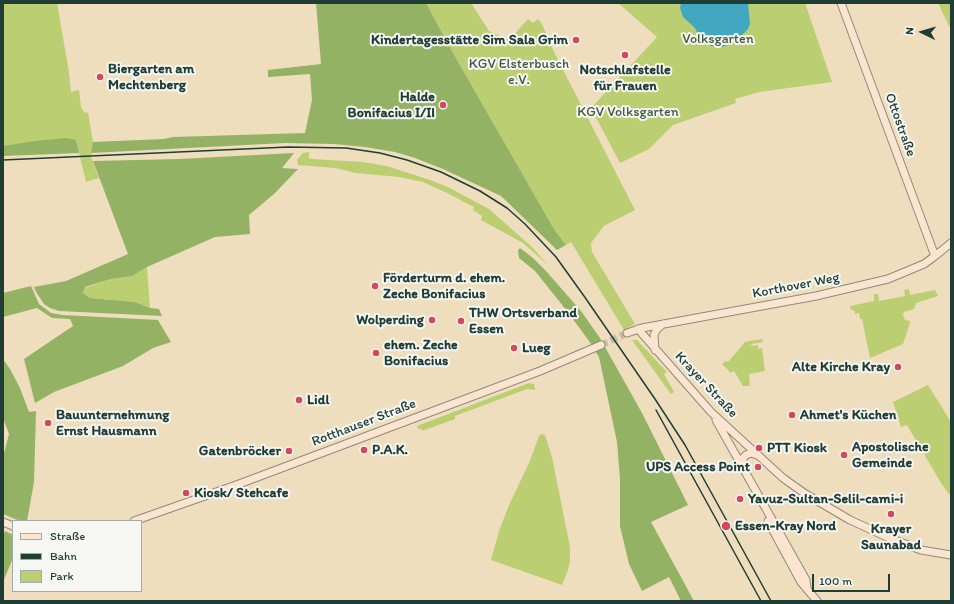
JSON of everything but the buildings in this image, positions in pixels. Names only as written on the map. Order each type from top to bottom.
[{"type":"main road","name":"Ottostraße","points":[[841,3],[935,256]]},
{"type":"main road","name":"Korthover Weg","points":[[638,329],[779,303],[872,283],[907,272],[935,256],[951,243]]},
{"type":"main road","name":"Krayer Straße","points":[[655,350],[655,333],[663,324]]},
{"type":"main road","name":"Krayer Straße","points":[[638,329],[655,350],[734,436],[783,478],[804,493],[850,520],[906,545],[921,550],[951,555]]},
{"type":"main road","points":[[626,333],[638,329]]},
{"type":"main road","name":"Rotthauser Straße","points":[[137,520],[239,484],[540,371],[601,345]]},
{"type":"main road","points":[[711,412],[806,580],[807,589],[817,601]]},
{"type":"main road","points":[[734,436],[742,465]]},
{"type":"main road","points":[[742,465],[743,458],[746,454],[751,453],[758,455]]},
{"type":"green space","points":[[3,3],[57,3],[71,92],[79,90],[81,107],[85,113],[88,112],[93,142],[91,157],[99,178],[86,182],[76,140],[3,150]]},
{"type":"green space","points":[[316,3],[426,3],[554,229],[566,245],[557,250],[501,196],[443,169],[395,152],[334,144],[285,143],[91,153],[93,142],[164,139],[173,137],[305,133],[312,100],[310,74],[268,77],[268,70],[321,64]]},
{"type":"green space","name":"KGV Elsterbusch e.V.","points":[[426,3],[471,3],[489,31],[509,40],[528,19],[533,23],[538,19],[542,24],[556,56],[635,210],[604,226],[591,243],[592,252],[635,324],[624,330],[571,242],[566,245],[554,229]]},
{"type":"green space","points":[[618,3],[805,3],[832,82],[759,92],[735,99],[736,103],[673,125],[649,149],[620,163],[591,108],[657,37]]},
{"type":"green space","points":[[938,3],[951,3],[951,30]]},
{"type":"green space","points":[[66,138],[76,140],[79,153],[3,156],[3,146]]},
{"type":"green space","points":[[309,152],[309,158],[312,159],[363,162],[387,166],[448,187],[489,209],[532,247],[548,265],[523,243],[481,220],[482,216],[473,210],[474,207],[447,193],[423,182],[399,177],[356,173],[335,168],[298,165],[297,160],[303,153]]},
{"type":"green space","points":[[294,153],[282,168],[298,169],[274,194],[249,215],[250,234],[215,237],[147,267],[132,276],[111,279],[85,287],[83,293],[90,298],[135,302],[150,308],[159,309],[162,316],[59,311],[44,304],[36,292],[34,287],[66,281],[128,254],[93,161],[179,159]]},
{"type":"green space","points":[[520,248],[546,271],[581,311],[600,338],[642,413],[688,505],[651,522],[694,601],[681,601],[669,577],[642,591],[629,564],[620,526],[620,479],[617,442],[599,357],[567,311],[535,271],[519,258],[518,250]]},
{"type":"green space","points":[[147,267],[150,308],[135,302],[90,298],[83,293],[85,288],[111,279],[132,276]]},
{"type":"green space","points":[[31,286],[39,304],[51,313],[63,315],[158,320],[171,342],[153,348],[123,366],[54,392],[35,403],[24,359],[73,326],[70,319],[52,318],[37,308],[3,317],[3,293]]},
{"type":"green space","points":[[909,289],[910,295],[935,290],[938,296],[916,303],[914,309],[904,312],[903,315],[905,320],[910,321],[910,323],[903,344],[870,358],[862,319],[860,319],[859,313],[855,314],[854,310],[851,310],[850,306],[874,301],[874,294],[878,294],[879,301],[905,296],[904,290]]},
{"type":"green space","points":[[762,339],[763,342],[751,344],[752,346],[758,345],[758,349],[762,348],[765,371],[749,374],[750,386],[743,386],[734,371],[731,373],[722,364],[726,361],[728,362],[745,342]]},
{"type":"green space","points":[[632,340],[637,340],[667,372],[664,374],[674,392],[671,394]]},
{"type":"green space","points":[[3,359],[20,388],[29,412],[36,411],[34,482],[27,520],[18,520],[3,514],[3,457],[9,434],[3,418]]},
{"type":"green space","points":[[529,383],[534,384],[535,390],[527,389],[455,416],[455,419],[422,431],[421,429],[418,429],[417,426]]},
{"type":"green space","points":[[928,385],[951,422],[951,492],[949,494],[907,425],[901,427],[893,402]]},
{"type":"green space","points":[[541,434],[545,435],[552,457],[570,547],[570,562],[562,585],[491,560],[499,531],[509,505]]},
{"type":"green space","points":[[5,531],[12,534],[12,560],[3,582],[3,536]]},
{"type":"water","points":[[681,3],[748,3],[750,24],[748,29],[736,41],[723,47],[711,46],[699,36],[695,28],[683,17],[680,8]]},
{"type":"tunnel","points":[[601,345],[627,333]]},
{"type":"railway","points":[[3,160],[288,147],[346,148],[380,153],[407,160],[441,172],[480,191],[507,208],[525,224],[556,257],[584,296],[685,445],[771,601]]},
{"type":"railway","points":[[656,410],[761,601]]},
{"type":"place","name":"Kindertagesstätte Sim Sala Grim","points":[[576,40]]},
{"type":"place","name":"Notschlafstelle für Frauen","points":[[625,55]]},
{"type":"place","name":"Biergarten am Mechtenberg","points":[[100,77]]},
{"type":"place","name":"Halde Bonifacius I/II","points":[[443,105]]},
{"type":"place","name":"Förderturm d. ehem. Zeche Bonifacius","points":[[375,286]]},
{"type":"place","name":"Wolperding","points":[[432,320]]},
{"type":"place","name":"THW Ortsverband Essen","points":[[461,321]]},
{"type":"place","name":"Lueg","points":[[514,348]]},
{"type":"place","name":"ehem. Zeche Bonifacius","points":[[376,353]]},
{"type":"place","name":"Alte Kirche Kray","points":[[898,367]]},
{"type":"place","name":"Lidl","points":[[299,400]]},
{"type":"place","name":"Ahmet's Küchen","points":[[792,415]]},
{"type":"place","name":"Bauunternehmung Ernst Hausmann","points":[[48,423]]},
{"type":"place","name":"PTT Kiosk","points":[[759,448]]},
{"type":"place","name":"P.A.K.","points":[[364,450]]},
{"type":"place","name":"Gatenbröcker","points":[[289,451]]},
{"type":"place","name":"Apostolische Gemeinde","points":[[844,455]]},
{"type":"place","name":"UPS Access Point","points":[[758,467]]},
{"type":"place","name":"Kiosk/ Stehcafe","points":[[186,493]]},
{"type":"place","name":"Yavuz-Sultan-Selil-cami-i","points":[[740,499]]},
{"type":"place","name":"Krayer Saunabad","points":[[891,514]]},
{"type":"place","name":"Essen-Kray Nord","points":[[726,526]]},
{"type":"park label","name":"Volksgarten","points":[[718,39]]},
{"type":"park label","name":"KGV Volksgarten","points":[[628,112]]}]
